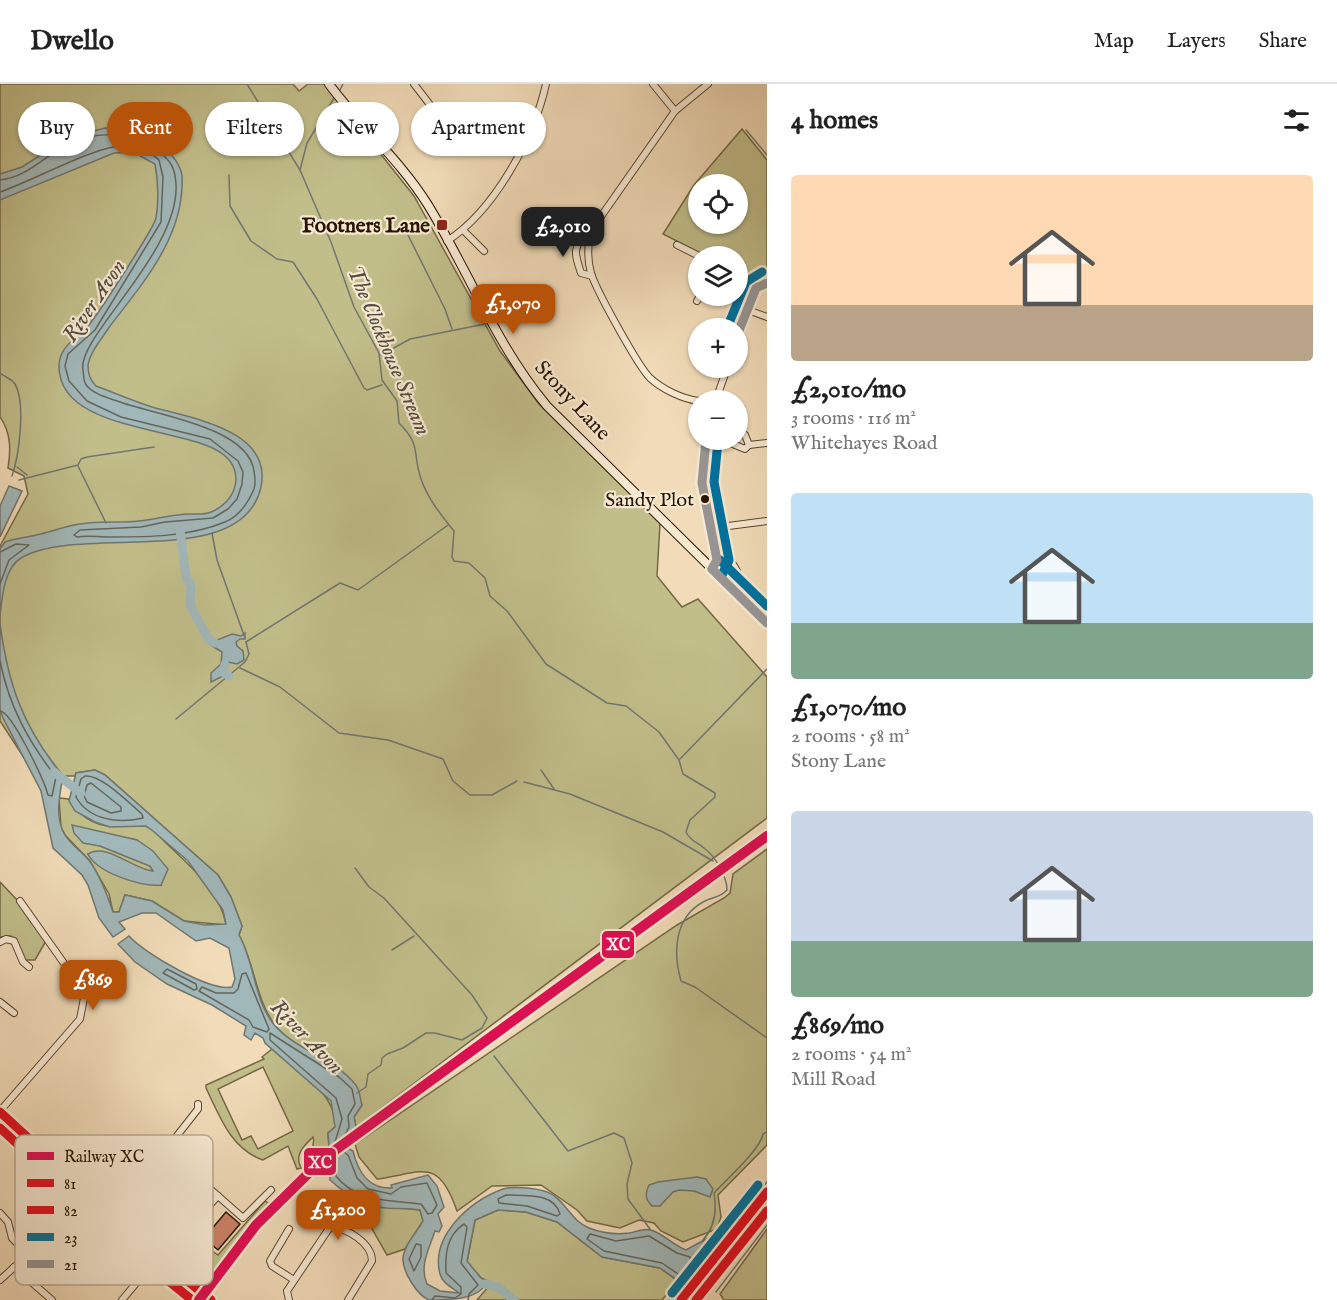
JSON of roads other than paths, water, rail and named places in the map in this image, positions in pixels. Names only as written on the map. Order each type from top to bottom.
[{"type":"main road","name":"Stony Lane","points":[[329,84],[391,154],[427,204],[491,325],[530,385],[547,406],[767,623]]},
{"type":"main road","points":[[0,1111],[26,1135]]},
{"type":"main road","points":[[691,1300],[767,1192]]},
{"type":"main road","points":[[681,1300],[767,1206]]},
{"type":"main road","points":[[193,1285],[210,1299]]},
{"type":"street","points":[[414,84],[426,102]]},
{"type":"street","points":[[653,84],[675,111]]},
{"type":"street","points":[[591,276],[581,273],[575,255],[578,242],[590,232],[675,111],[708,84]]},
{"type":"street","points":[[447,241],[463,230],[499,189],[525,140],[544,85]]},
{"type":"street","points":[[463,230],[484,251]]},
{"type":"street","points":[[590,232],[587,254],[591,276],[633,354],[649,377],[668,390],[688,397]]},
{"type":"street","points":[[676,245],[688,251]]},
{"type":"street","points":[[745,318],[756,288],[767,283]]},
{"type":"street","points":[[748,284],[756,288]]},
{"type":"street","points":[[748,310],[767,317]]},
{"type":"street","points":[[749,445],[767,443]]},
{"type":"street","points":[[704,450],[702,483],[717,560],[712,569]]},
{"type":"street","points":[[712,528],[767,521]]},
{"type":"street","points":[[725,526],[728,554],[737,571]]},
{"type":"street","points":[[0,1111],[80,1019],[85,993],[20,901]]},
{"type":"street","points":[[0,942],[6,939],[14,941],[23,962],[29,967]]},
{"type":"street","points":[[0,1002],[14,1013]]},
{"type":"street","points":[[179,1135],[198,1109],[198,1104]]},
{"type":"street","points":[[213,1192],[243,1218],[271,1190]]},
{"type":"street","points":[[213,1201],[218,1196]]},
{"type":"street","points":[[0,1213],[8,1222],[15,1241]]},
{"type":"street","points":[[289,1300],[287,1292],[294,1280],[327,1229],[336,1227],[361,1240],[372,1257],[372,1261],[348,1300]]},
{"type":"street","points":[[289,1228],[270,1261],[272,1266],[294,1280]]},
{"type":"street","points":[[0,1280],[14,1267]]},
{"type":"street","points":[[35,1285],[52,1300]]},
{"type":"street","points":[[122,1300],[135,1285]]},
{"type":"water","points":[[107,128],[107,156],[0,200],[0,174],[22,167],[39,156],[95,156],[95,131]]},
{"type":"water","points":[[140,156],[172,156],[180,168],[181,198],[177,218],[170,238],[149,275],[97,345],[88,366],[90,377],[96,386],[152,407],[206,422],[242,439],[254,452],[261,467],[261,487],[248,513],[224,529],[193,538],[48,548],[21,558],[7,576],[0,616],[0,549],[5,542],[80,524],[139,521],[208,513],[226,502],[235,487],[235,470],[224,455],[207,446],[183,438],[101,416],[79,404],[64,387],[59,365],[62,352],[93,319],[136,254],[156,218],[158,191],[155,164]]},
{"type":"water","points":[[9,486],[22,491],[0,537],[0,506]]},
{"type":"water","points":[[0,623],[8,666],[20,704],[37,740],[63,776],[59,805],[62,828],[67,838],[87,858],[95,870],[113,912],[119,912],[125,895],[152,901],[184,921],[205,925],[226,924],[223,910],[188,861],[153,831],[146,826],[110,827],[75,811],[69,801],[76,773],[95,770],[105,775],[218,875],[231,897],[242,926],[239,935],[269,1018],[286,1036],[347,1075],[358,1089],[362,1105],[354,1117],[356,1127],[345,1147],[353,1151],[365,1178],[376,1186],[392,1188],[391,1185],[428,1175],[437,1186],[444,1207],[438,1214],[442,1226],[439,1232],[435,1231],[424,1264],[427,1284],[440,1291],[459,1293],[445,1283],[440,1274],[438,1260],[447,1234],[455,1222],[478,1202],[503,1189],[512,1188],[535,1189],[551,1194],[576,1220],[599,1231],[619,1234],[651,1230],[686,1250],[706,1239],[697,1254],[700,1267],[683,1284],[660,1268],[602,1257],[557,1222],[526,1212],[498,1210],[475,1220],[467,1261],[481,1278],[498,1289],[484,1286],[480,1291],[467,1297],[443,1300],[429,1300],[424,1297],[415,1288],[403,1263],[408,1243],[423,1221],[420,1210],[371,1205],[342,1190],[330,1180],[330,1160],[341,1151],[330,1159],[328,1133],[335,1127],[331,1101],[265,1043],[263,1038],[255,1033],[251,1040],[244,1035],[246,1026],[212,1005],[167,984],[135,962],[118,944],[129,936],[148,952],[178,970],[209,984],[222,987],[232,987],[235,979],[229,948],[210,938],[196,941],[156,913],[142,913],[119,922],[125,929],[113,937],[99,918],[88,885],[82,875],[53,848],[41,791],[0,709]]},
{"type":"water","points":[[245,633],[245,639],[236,642],[243,651],[244,660],[237,664],[228,662],[225,675],[211,682],[211,673],[221,664],[222,652],[209,644],[205,636],[215,641],[232,634],[241,636]]},
{"type":"water","points":[[72,825],[137,840],[153,851],[168,869],[161,885],[132,881],[101,867],[88,854],[103,851],[153,871],[150,866],[100,846],[83,843],[74,833]]},
{"type":"water","points":[[697,1177],[706,1179],[713,1189],[710,1197],[694,1191],[679,1190],[673,1192],[660,1206],[652,1206],[647,1199],[649,1185]]},
{"type":"waterway","points":[[247,84],[300,170]]},
{"type":"waterway","name":"The Clockhouse Stream","points":[[340,90],[343,84]]},
{"type":"waterway","name":"The Clockhouse Stream","points":[[334,98],[307,143],[300,170],[331,242],[354,307],[379,353],[382,380],[397,401],[399,423],[414,444],[418,470],[424,486],[435,506],[454,531],[452,557],[454,561],[469,563],[485,578],[490,596],[507,611],[546,664],[607,703],[626,706],[659,732],[679,760],[683,774],[715,793],[715,797],[690,820],[686,832],[716,861],[723,873],[727,890],[703,902],[686,917],[678,937],[678,970],[681,981],[695,987],[767,1038]]},
{"type":"waterway","points":[[746,130],[767,155]]},
{"type":"waterway","points":[[229,175],[230,206],[251,241],[277,259],[293,262],[317,299],[364,388],[367,390],[382,385]]},
{"type":"waterway","points":[[403,225],[445,309],[452,329]]},
{"type":"waterway","points":[[495,321],[525,311]]},
{"type":"waterway","points":[[381,355],[410,339],[485,324]]},
{"type":"waterway","points":[[0,373],[15,384],[20,404],[19,443],[12,476]]},
{"type":"waterway","points":[[19,480],[78,465],[81,459],[87,457],[154,447]]},
{"type":"waterway","points":[[78,466],[106,523]]},
{"type":"waterway","points":[[17,467],[27,475]]},
{"type":"waterway","points":[[246,642],[340,583],[358,590],[448,525]]},
{"type":"waterway","name":"River Avon","points":[[180,530],[186,577],[191,586],[190,605],[209,640],[215,643]]},
{"type":"waterway","points":[[212,533],[217,560],[245,638]]},
{"type":"waterway","points":[[176,719],[245,662],[249,654],[246,642]]},
{"type":"waterway","name":"River Avon","points":[[225,664],[223,672],[229,676]]},
{"type":"waterway","points":[[240,668],[280,687],[339,733],[388,740],[443,759],[453,781],[470,795],[492,795],[517,781]]},
{"type":"waterway","points":[[680,759],[767,669]]},
{"type":"waterway","points":[[541,770],[554,789]]},
{"type":"waterway","name":"River Avon","points":[[54,772],[81,793]]},
{"type":"waterway","points":[[524,782],[570,794],[663,832],[713,861]]},
{"type":"waterway","points":[[355,868],[369,887],[384,898],[472,995],[487,1018],[482,1028],[462,1040],[426,1033],[403,1048],[387,1054],[382,1058],[381,1065],[368,1074],[366,1087],[357,1093]]},
{"type":"waterway","points":[[392,950],[414,936]]},
{"type":"waterway","points":[[494,1056],[568,1151],[614,1133],[624,1138],[632,1163],[627,1184],[628,1199],[650,1229]]},
{"type":"waterway","name":"The Clockhouse Stream","points":[[703,1240],[714,1218],[714,1193],[750,1156],[761,1141],[763,1134],[767,1132]]},
{"type":"waterway","points":[[702,1245],[725,1230],[767,1182]]},
{"type":"waterway","points":[[716,1292],[767,1225]]},
{"type":"waterway","points":[[485,1284],[498,1287],[514,1300]]},
{"type":"waterway","points":[[669,1300],[675,1293]]},
{"type":"rail line","name":"XC","points":[[213,1282],[256,1225],[323,1159],[767,836]]},
{"type":"rail line","name":"XC","points":[[199,1300],[210,1285]]},
{"type":"place","name":"Footners Lane","points":[[442,225]]},
{"type":"place","name":"Sandy Plot","points":[[705,499]]}]
